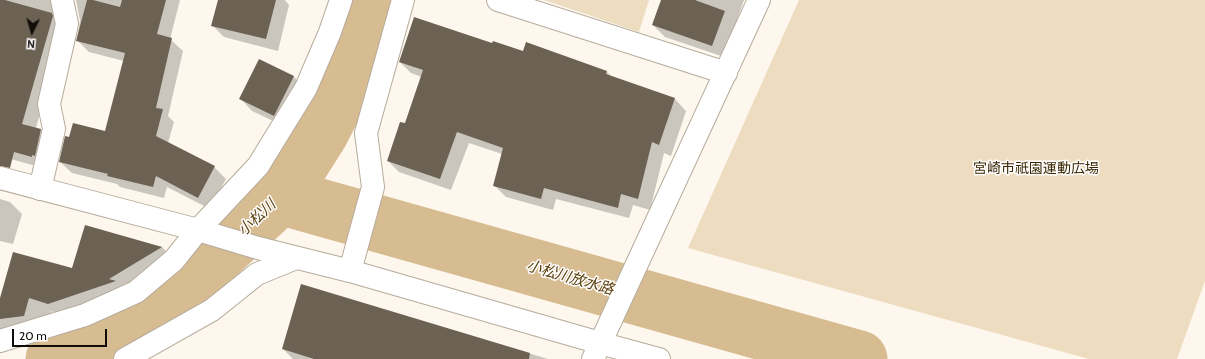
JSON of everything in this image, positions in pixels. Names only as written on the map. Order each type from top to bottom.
[{"type":"street","points":[[40,189],[54,129],[49,104],[67,24],[62,0]]},
{"type":"street","points":[[0,340],[85,315],[136,292],[204,233],[258,166],[306,88],[341,0]]},
{"type":"street","points":[[350,270],[373,187],[366,133],[403,0]]},
{"type":"street","points":[[498,0],[726,73]]},
{"type":"street","points":[[596,351],[759,0]]},
{"type":"street","points":[[0,178],[296,258],[350,270],[596,351],[658,359]]},
{"type":"street","points":[[125,359],[212,310],[257,274],[296,258]]},
{"type":"green space","points":[[544,0],[649,0],[639,32]]},
{"type":"green space","name":"宮崎市祇園運動広場","points":[[799,0],[1205,0],[1205,281],[1177,359],[1089,359],[688,248]]},
{"type":"building","points":[[0,0],[5,0],[52,13],[53,16],[22,124],[41,129],[35,156],[32,155],[32,157],[14,152],[10,168],[0,166]]},
{"type":"building","points":[[87,0],[93,0],[120,7],[122,0],[166,0],[157,34],[172,38],[156,108],[163,109],[156,136],[215,166],[198,198],[156,176],[153,187],[59,162],[65,136],[69,137],[73,123],[105,131],[125,53],[76,41]]},
{"type":"building","points":[[218,0],[276,0],[266,39],[211,26]]},
{"type":"building","points":[[661,0],[695,0],[725,11],[712,46],[652,25]]},
{"type":"building","points":[[414,17],[492,43],[493,41],[523,51],[526,42],[607,71],[606,74],[675,98],[659,145],[652,142],[638,199],[621,194],[618,208],[544,188],[541,199],[493,186],[503,148],[457,132],[440,179],[387,161],[400,122],[405,123],[423,70],[399,62]]},
{"type":"building","points":[[259,59],[294,76],[274,116],[239,99]]},
{"type":"building","points":[[85,225],[162,247],[109,279],[116,281],[48,304],[29,298],[24,316],[0,319],[0,298],[13,252],[72,268]]},
{"type":"building","points":[[301,284],[530,353],[529,359],[314,359],[282,349]]},
{"type":"waterway","name":"小松川","points":[[54,359],[66,355],[156,300],[202,269],[280,196],[320,133],[346,82],[370,0]]},
{"type":"waterway","name":"小松川放水路","points":[[280,196],[859,359]]}]
